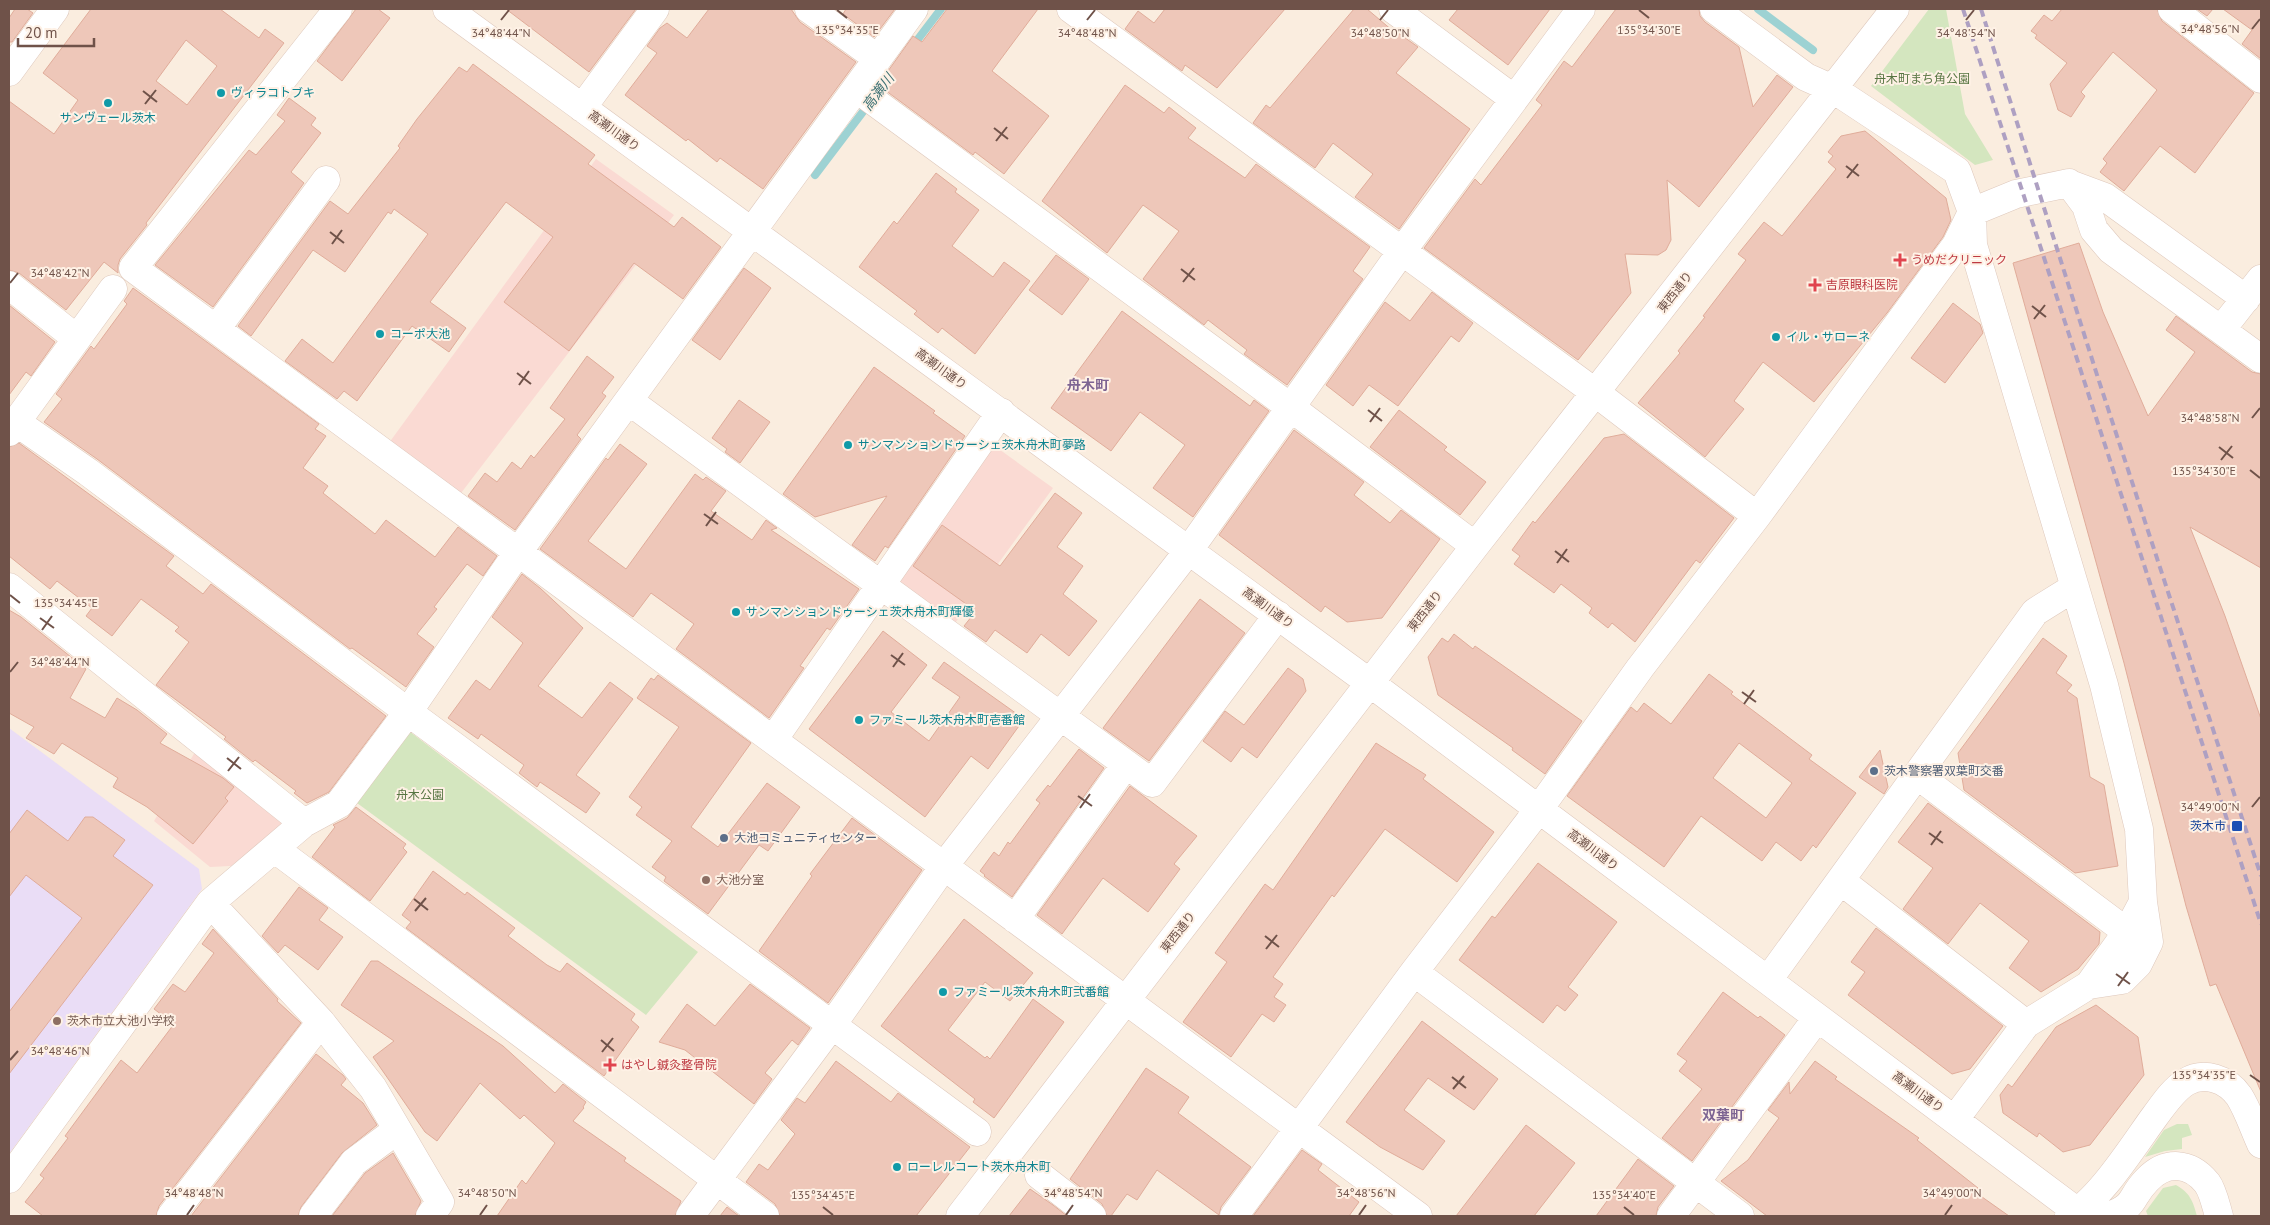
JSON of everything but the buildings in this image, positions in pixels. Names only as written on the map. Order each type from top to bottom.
[{"type":"street","points":[[9,72],[56,9]]},
{"type":"street","points":[[338,9],[133,268],[1418,1216]]},
{"type":"street","name":"高瀬川通り","points":[[448,9],[1370,682],[2082,1215]]},
{"type":"street","points":[[582,108],[655,9]]},
{"type":"street","points":[[810,9],[877,58]]},
{"type":"street","points":[[9,1179],[210,903],[275,850],[304,823],[339,804],[408,712],[518,552],[753,232],[865,95],[877,58],[914,9]]},
{"type":"street","points":[[1071,9],[1596,393],[1757,516]]},
{"type":"street","points":[[1392,9],[1514,99]]},
{"type":"street","points":[[690,1216],[832,1025],[944,866],[1189,550],[1402,251],[1581,9]]},
{"type":"street","points":[[1714,9],[1806,77],[1833,89],[1957,171],[1972,212],[1973,245],[2104,686],[2139,829],[2143,902],[2149,942],[2138,964],[2122,980],[2089,985]]},
{"type":"street","name":"東西通り","points":[[960,1216],[1475,546],[1895,9]]},
{"type":"street","points":[[2172,9],[2261,79]]},
{"type":"street","points":[[865,95],[1290,407],[1475,546]]},
{"type":"street","points":[[216,329],[326,180]]},
{"type":"street","points":[[2068,183],[2086,206],[2094,230],[2111,250],[2261,359]]},
{"type":"street","points":[[1234,1216],[1414,972],[1539,809],[1640,668],[1757,516],[1956,245],[1972,212],[2016,194],[2068,183],[2105,197],[2254,289],[2222,330]]},
{"type":"street","points":[[9,285],[76,338]]},
{"type":"street","points":[[113,289],[12,427],[88,472],[408,712],[977,1132]]},
{"type":"street","points":[[629,401],[879,586],[1152,783],[1278,615]]},
{"type":"street","points":[[773,740],[1001,412]]},
{"type":"street","points":[[9,587],[304,823]]},
{"type":"street","points":[[1768,980],[2035,612],[2075,587]]},
{"type":"street","points":[[1015,919],[1126,764]]},
{"type":"street","points":[[1917,775],[2127,932]]},
{"type":"street","points":[[275,850],[716,1182],[765,1216]]},
{"type":"street","points":[[1841,881],[2026,1024]]},
{"type":"street","points":[[1955,1119],[2026,1024],[2089,985],[2127,932],[2143,902]]},
{"type":"street","points":[[210,903],[321,1022],[374,1088],[440,1202],[430,1216]]},
{"type":"street","points":[[1414,972],[1740,1216]]},
{"type":"street","points":[[1671,1216],[1817,1018]]},
{"type":"street","points":[[172,1216],[321,1022]]},
{"type":"street","points":[[2082,1215],[2167,1099],[2186,1082],[2206,1076],[2222,1080],[2238,1095],[2261,1144]]},
{"type":"street","points":[[313,1216],[354,1162],[397,1130]]},
{"type":"street","points":[[2109,1216],[2126,1210],[2147,1179],[2167,1166],[2189,1167],[2208,1184],[2219,1216]]},
{"type":"street","points":[[1039,1175],[1092,1216]]},
{"type":"shaded area","points":[[596,159],[674,215],[458,497],[386,447]]},
{"type":"shaded area","points":[[996,447],[1053,488],[950,630],[894,589],[983,453]]},
{"type":"shaded area","name":"茨木市立大池小学校","points":[[9,728],[199,869],[202,889],[9,1154]]},
{"type":"shaded area","points":[[198,747],[297,827],[250,865],[210,867],[154,821]]},
{"type":"green space","name":"舟木町まち角公園","points":[[1929,9],[1946,9],[1965,114],[1993,160],[1975,165],[1871,86]]},
{"type":"green space","name":"舟木公園","points":[[409,731],[698,952],[646,1015],[357,803]]},
{"type":"green space","points":[[2177,1124],[2188,1124],[2192,1135],[2182,1138],[2182,1149],[2165,1151],[2145,1157],[2164,1130]]},
{"type":"green space","points":[[2176,1185],[2185,1191],[2190,1198],[2197,1216],[2148,1216],[2146,1211],[2163,1188]]},
{"type":"waterway","name":"高瀬川","points":[[912,47],[941,9]]},
{"type":"waterway","name":"高瀬川","points":[[1758,9],[1813,50]]},
{"type":"waterway","name":"高瀬川","points":[[815,175],[887,80]]},
{"type":"railway","points":[[1963,9],[2261,924]]},
{"type":"railway","points":[[1981,9],[2098,378],[2261,876]]},
{"type":"place","name":"ヴィラコトブキ","points":[[221,93]]},
{"type":"place","name":"サンヴェール茨木","points":[[108,103]]},
{"type":"place","name":"うめだクリニック","points":[[1900,260]]},
{"type":"place","name":"吉原眼科医院","points":[[1815,285]]},
{"type":"place","name":"コーポ大池","points":[[380,334]]},
{"type":"place","name":"イル・サローネ","points":[[1776,337]]},
{"type":"place","name":"サンマンションドゥーシェ茨木舟木町夢路","points":[[848,445]]},
{"type":"place","name":"サンマンションドゥーシェ茨木舟木町輝優","points":[[736,612]]},
{"type":"place","name":"ファミール茨木舟木町壱番館","points":[[859,720]]},
{"type":"place","name":"茨木警察署双葉町交番","points":[[1874,771]]},
{"type":"place","name":"茨木市","points":[[2237,826]]},
{"type":"place","name":"大池コミュニティセンター","points":[[724,838]]},
{"type":"place","name":"大池分室","points":[[706,880]]},
{"type":"place","name":"ファミール茨木舟木町弐番館","points":[[943,992]]},
{"type":"place","name":"茨木市立大池小学校","points":[[57,1021]]},
{"type":"place","name":"はやし鍼灸整骨院","points":[[610,1065]]},
{"type":"place","name":"ローレルコート茨木舟木町","points":[[897,1167]]},
{"type":"district","name":"舟木町","points":[[1088,385]]},
{"type":"district","name":"双葉町","points":[[1723,1115]]}]
